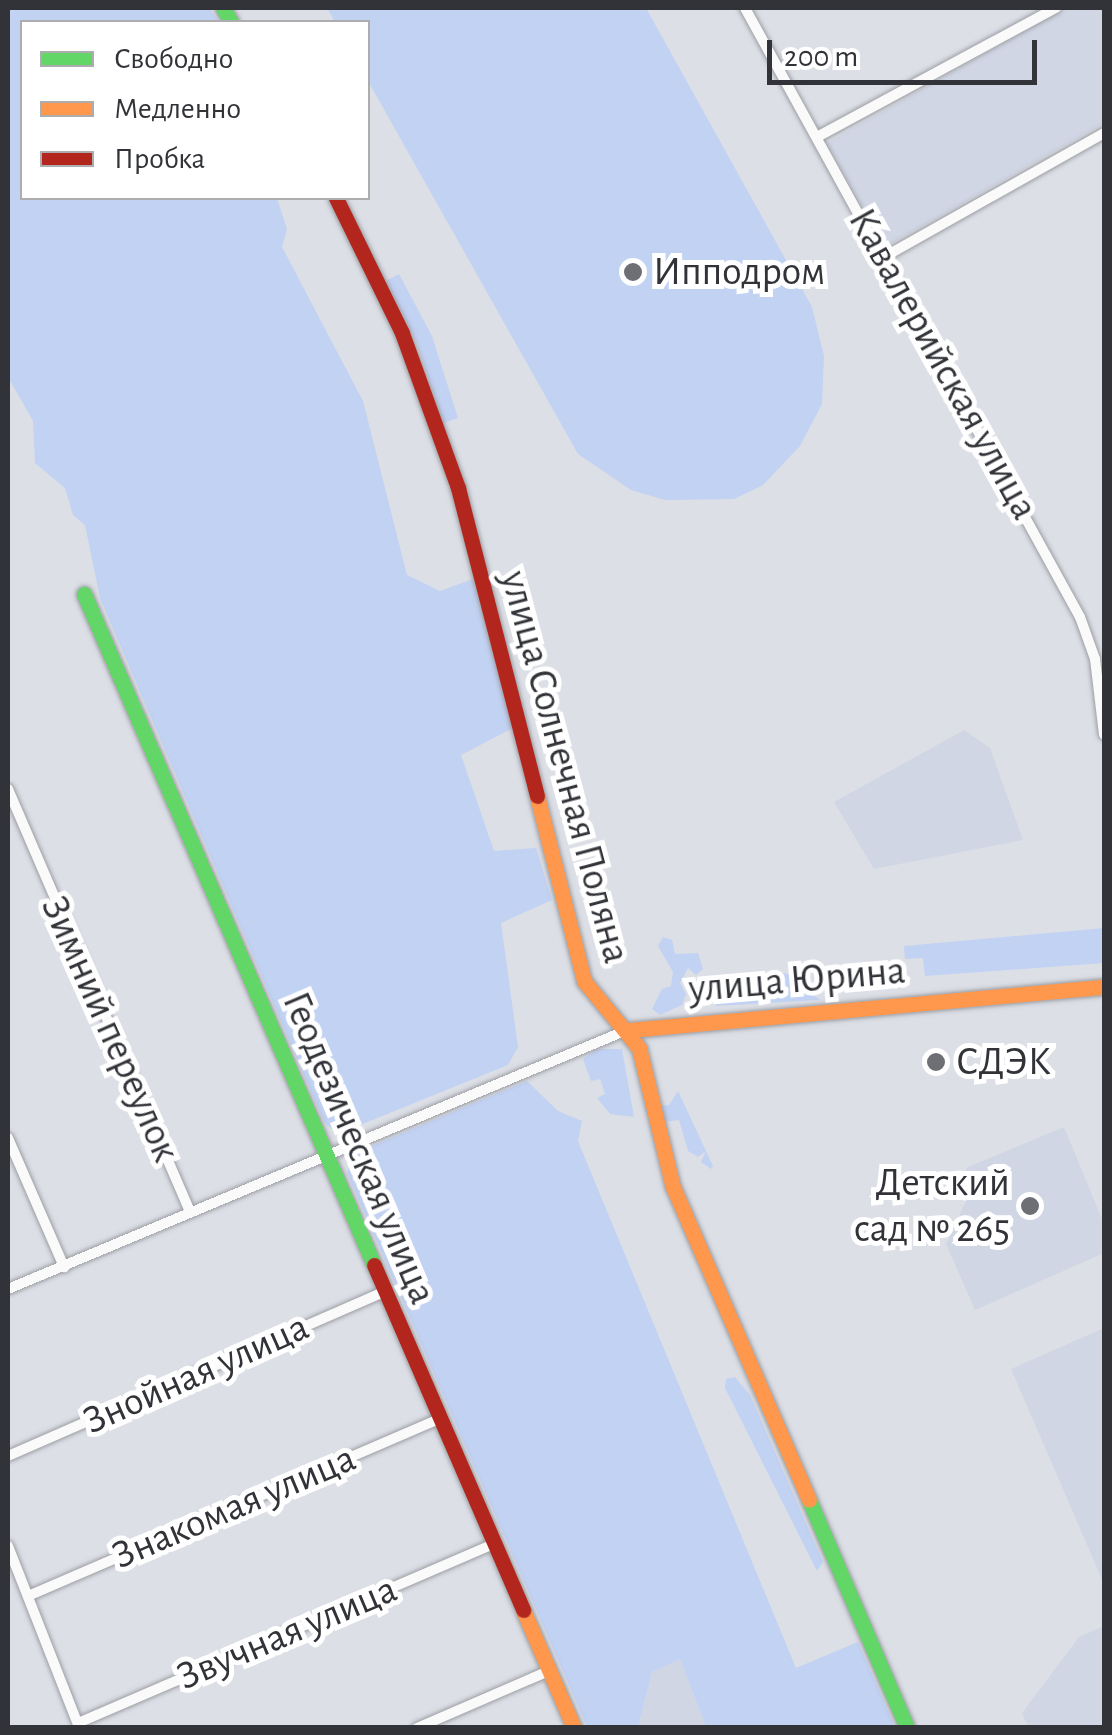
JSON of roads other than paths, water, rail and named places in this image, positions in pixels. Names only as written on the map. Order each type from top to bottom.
[{"type":"street","name":"Кавалерийская улица","points":[[745,8],[1080,617],[1095,660],[1104,734]]},
{"type":"street","points":[[817,136],[1056,8]]},
{"type":"street","points":[[884,257],[1104,133]]},
{"type":"street","name":"улица Солнечная Поляна","points":[[337,200],[402,332],[458,488],[584,981],[639,1048],[653,1124],[680,1204],[907,1728]]},
{"type":"street","name":"Геодезическая улица","points":[[84,594],[574,1728]]},
{"type":"street","name":"Зимний переулок","points":[[8,789],[190,1212]]},
{"type":"street","name":"улица Юрина","points":[[8,1289],[628,1030],[1104,987]]},
{"type":"street","points":[[8,1138],[64,1267]]},
{"type":"street","name":"Знойная улица","points":[[8,1456],[385,1291]]},
{"type":"street","name":"Знакомая улица","points":[[28,1596],[441,1418]]},
{"type":"street","name":"Звучная улица","points":[[78,1725],[496,1543]]},
{"type":"street","points":[[8,1546],[78,1725]]},
{"type":"street","points":[[417,1728],[549,1671]]},
{"type":"place","name":"Ипподром","points":[[633,272]]},
{"type":"place","name":"СДЭК","points":[[936,1062]]},
{"type":"place","name":"Детский сад № 265","points":[[1030,1206]]}]
